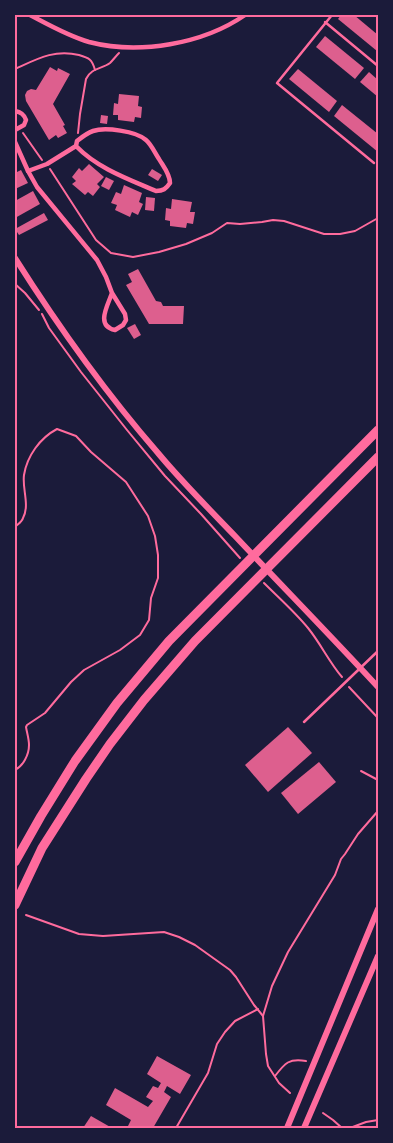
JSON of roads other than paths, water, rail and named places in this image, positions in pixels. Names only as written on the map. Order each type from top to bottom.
[{"type":"highway","points":[[15,862],[74,761],[117,703],[169,640],[378,430]]},
{"type":"highway","points":[[15,905],[42,848],[110,744],[144,700],[195,641],[378,457]]},
{"type":"main road","points":[[15,258],[120,409],[203,503],[378,687]]},
{"type":"main road","points":[[286,1128],[378,909]]},
{"type":"main road","points":[[304,1128],[378,956]]},
{"type":"street","points":[[30,15],[50,26],[80,38],[98,43],[139,47],[185,41],[206,35],[245,15]]},
{"type":"street","points":[[15,111],[19,111],[24,115],[26,120],[24,125],[17,129]]},
{"type":"street","points":[[28,171],[46,164],[76,144],[91,131],[102,129],[133,133],[147,140],[169,174],[170,183],[162,191],[156,191],[117,174],[86,156],[76,144]]},
{"type":"street","points":[[15,142],[37,187],[97,260],[112,293],[125,314],[126,320],[123,325],[115,330],[106,326],[104,321],[104,315],[112,293]]},
{"type":"lane","points":[[332,15],[277,83],[374,164]]},
{"type":"lane","points":[[325,22],[378,66]]},
{"type":"lane","points":[[304,722],[378,651]]}]
